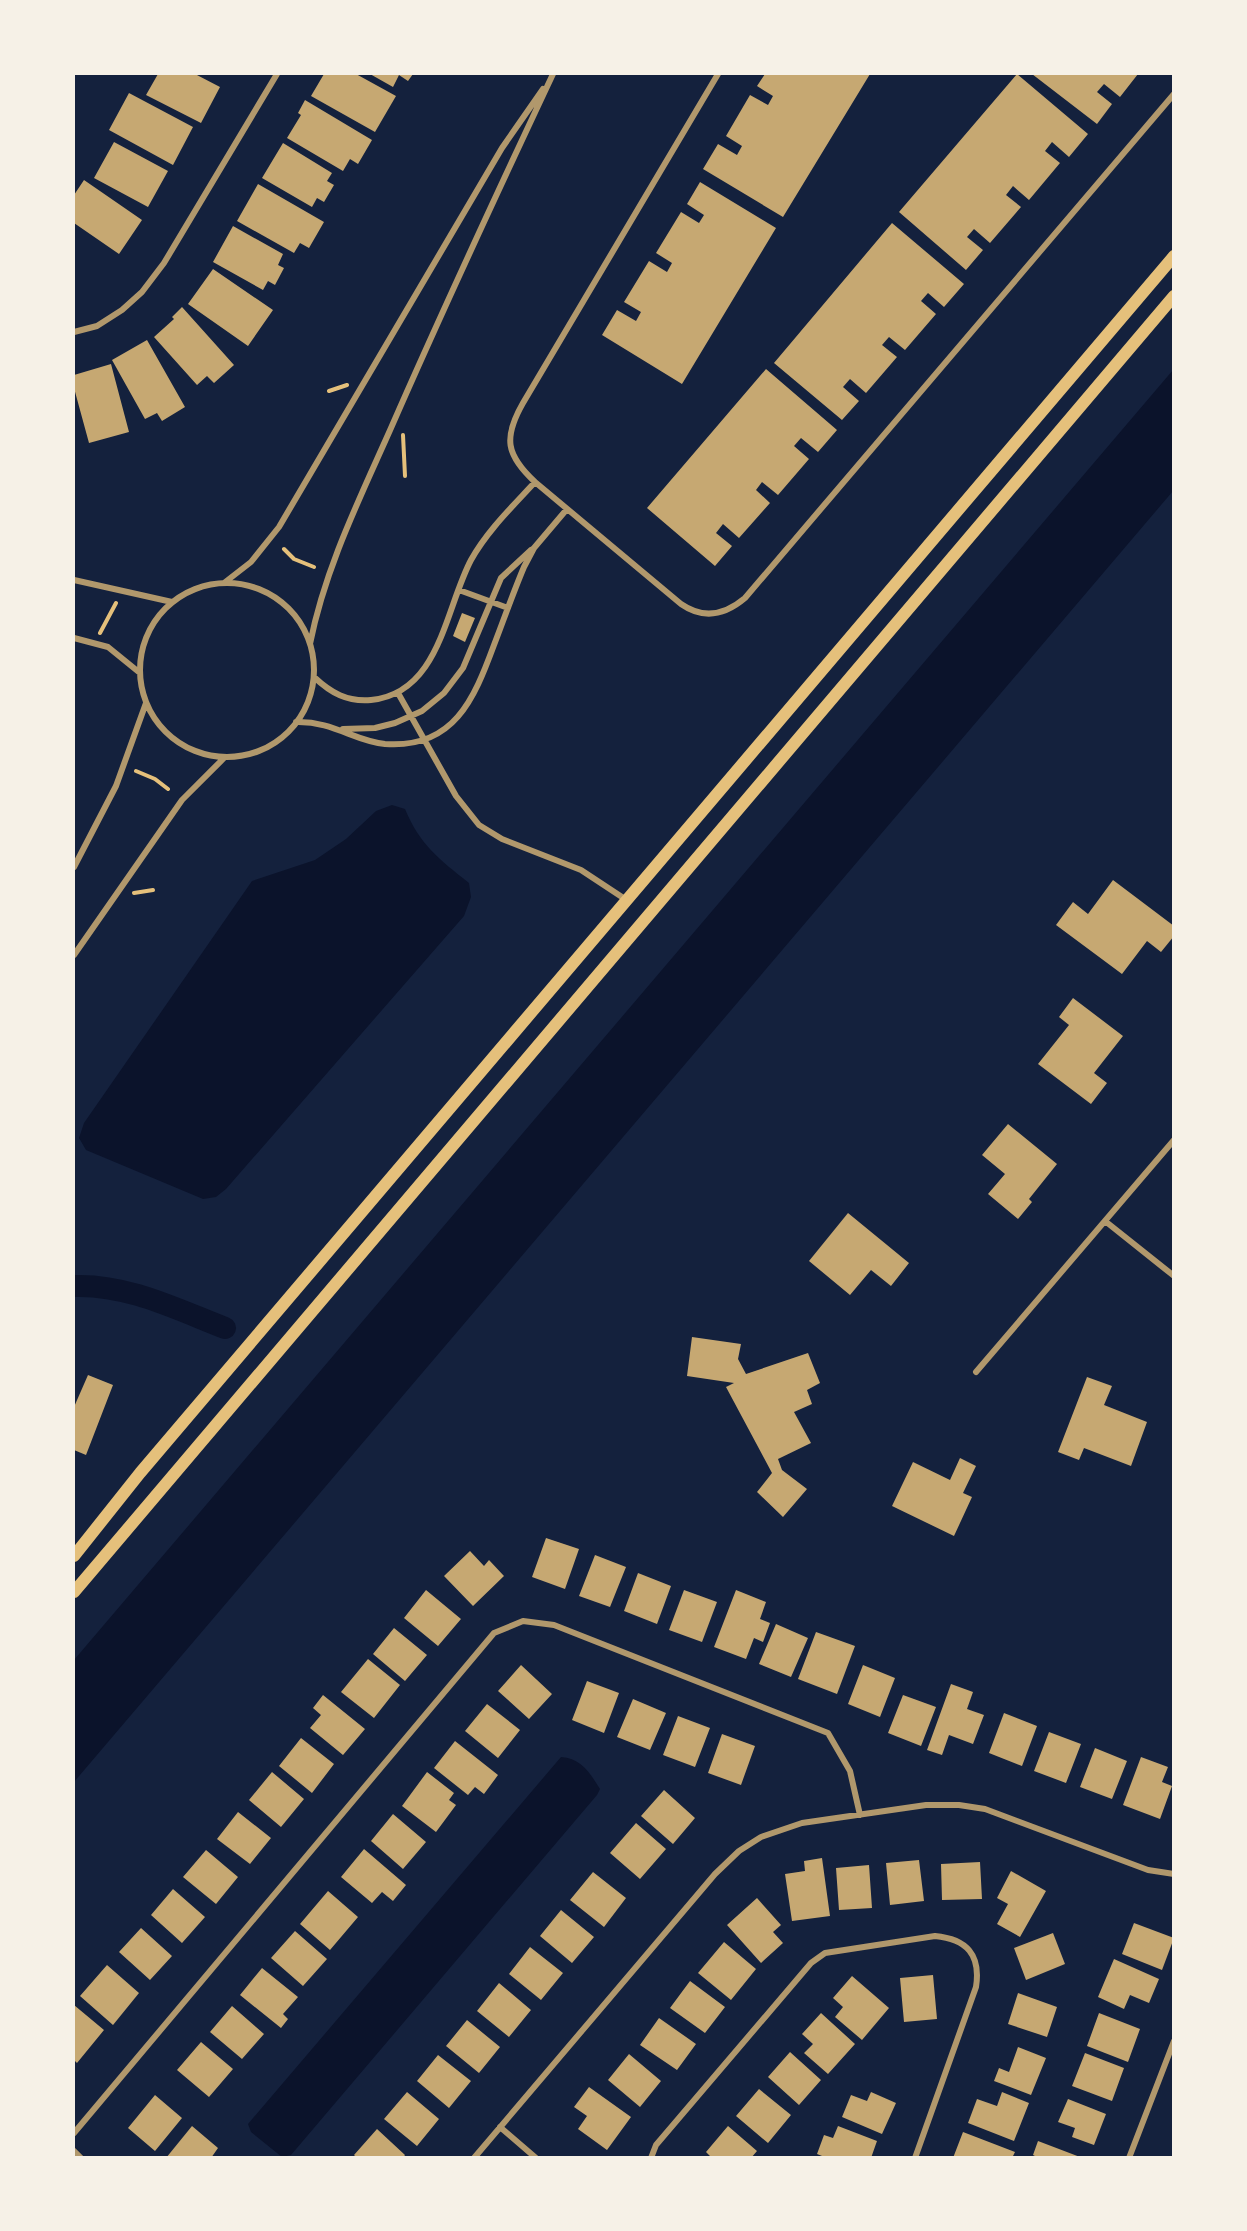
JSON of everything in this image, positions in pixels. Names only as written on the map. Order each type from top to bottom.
[{"type":"main road","points":[[74,1556],[140,1473],[628,901],[1173,256]]},
{"type":"main road","points":[[74,1592],[1173,296]]},
{"type":"street","points":[[74,332],[97,326],[122,310],[142,292],[164,263],[277,74]]},
{"type":"street","points":[[224,583],[251,562],[279,527],[496,158],[553,74]]},
{"type":"street","points":[[310,644],[324,589],[349,524],[472,246],[553,74]]},
{"type":"street","points":[[718,74],[517,413],[509,442],[519,466],[535,482],[681,604],[698,613],[718,613],[737,605],[750,593],[1173,94]]},
{"type":"street","points":[[314,677],[334,693],[354,700],[376,699],[398,693],[418,677],[431,659],[459,590],[481,544],[535,482]]},
{"type":"street","points":[[342,729],[384,726],[411,717],[430,706],[458,677],[490,601],[506,572],[534,548],[567,509]]},
{"type":"street","points":[[296,722],[315,723],[342,729],[384,744],[424,741],[450,724],[472,699],[534,548]]},
{"type":"street","points":[[74,579],[172,602]]},
{"type":"street","points":[[224,583],[258,588],[278,600],[300,622],[310,644],[314,677],[307,702],[296,722],[277,742],[252,754],[224,758],[209,756],[184,746],[162,727],[147,703],[140,673],[140,659],[147,634],[160,612],[172,602],[196,589],[224,583]]},
{"type":"street","points":[[459,590],[508,608]]},
{"type":"street","points":[[74,638],[108,647],[140,673]]},
{"type":"street","points":[[398,693],[462,805],[480,825],[512,843],[581,870],[628,901]]},
{"type":"street","points":[[74,867],[116,786],[147,703]]},
{"type":"street","points":[[74,955],[182,800],[224,758]]},
{"type":"street","points":[[976,1372],[1173,1140]]},
{"type":"street","points":[[1105,1221],[1173,1276]]},
{"type":"street","points":[[74,2133],[494,1633],[523,1621],[554,1625],[828,1732],[850,1771],[860,1815]]},
{"type":"street","points":[[474,2157],[715,1874],[739,1851],[785,1827],[926,1806],[959,1805],[985,1809],[1148,1869],[1173,1874]]},
{"type":"street","points":[[651,2157],[656,2145],[811,1963],[825,1953],[935,1936],[951,1938],[965,1946],[974,1957],[978,1972],[976,1987],[915,2157]]},
{"type":"street","points":[[1129,2157],[1173,2041]]},
{"type":"street","points":[[500,2127],[536,2157]]},
{"type":"street","points":[[74,2151],[81,2157]]},
{"type":"path","points":[[403,430],[405,476]]},
{"type":"path","points":[[285,549],[294,559],[314,567]]},
{"type":"path","points":[[100,633],[118,600]]},
{"type":"path","points":[[136,771],[155,779],[168,789]]},
{"type":"water","points":[[1173,370],[1173,491],[74,1782],[74,1660]]},
{"type":"water","points":[[392,805],[405,809],[424,842],[469,883],[471,897],[464,916],[226,1189],[216,1197],[203,1199],[86,1150],[79,1138],[84,1123],[252,881],[315,860],[346,839],[376,811]]},
{"type":"water","points":[[561,1757],[574,1760],[584,1767],[600,1789],[597,1795],[291,2155],[282,2157],[251,2132],[248,2124]]},
{"type":"building","points":[[158,74],[195,74],[220,87],[201,123],[146,95]]},
{"type":"building","points":[[324,74],[356,74],[396,96],[375,132],[311,96]]},
{"type":"building","points":[[370,74],[413,74],[408,81],[399,75],[393,87]]},
{"type":"building","points":[[765,74],[870,74],[783,217],[703,169],[718,144],[737,155],[742,146],[726,136],[750,95],[768,105],[773,96],[757,86]]},
{"type":"building","points":[[1017,74],[1088,134],[1069,157],[1052,142],[1045,151],[1060,163],[1029,200],[1013,186],[1006,195],[1021,207],[990,243],[974,229],[967,237],[983,250],[966,270],[899,212]]},
{"type":"building","points":[[1032,74],[1138,74],[1120,97],[1104,84],[1097,92],[1112,104],[1097,124]]},
{"type":"building","points":[[129,93],[193,127],[173,165],[109,130]]},
{"type":"building","points":[[305,100],[372,140],[358,164],[350,159],[343,171],[287,138],[301,115],[298,113]]},
{"type":"building","points":[[114,142],[168,171],[148,207],[94,178]]},
{"type":"building","points":[[283,143],[332,173],[327,181],[334,185],[324,202],[317,198],[312,207],[262,178]]},
{"type":"building","points":[[84,180],[142,220],[119,254],[74,223],[74,195]]},
{"type":"building","points":[[700,182],[776,228],[682,384],[602,335],[617,310],[636,321],[641,312],[624,302],[649,261],[667,272],[672,263],[656,253],[681,212],[699,223],[704,215],[687,204]]},
{"type":"building","points":[[258,184],[324,222],[309,248],[300,243],[294,253],[237,221]]},
{"type":"building","points":[[892,223],[964,284],[944,307],[928,293],[921,301],[936,314],[905,350],[889,337],[882,345],[897,357],[866,393],[850,379],[843,387],[859,401],[842,420],[774,363]]},
{"type":"building","points":[[233,226],[283,254],[278,265],[284,268],[275,285],[268,281],[263,290],[213,262]]},
{"type":"building","points":[[213,269],[273,310],[248,346],[188,304]]},
{"type":"building","points":[[182,307],[234,365],[214,383],[207,376],[197,385],[154,337],[174,319],[172,317]]},
{"type":"building","points":[[147,340],[185,407],[162,421],[157,413],[145,419],[112,360]]},
{"type":"building","points":[[111,364],[129,432],[89,443],[74,388],[74,375]]},
{"type":"building","points":[[766,369],[837,430],[818,452],[801,438],[794,446],[809,459],[778,495],[762,482],[756,490],[770,503],[739,538],[723,524],[716,533],[732,546],[715,566],[647,508]]},
{"type":"building","points":[[462,613],[475,618],[465,642],[453,636]]},
{"type":"building","points":[[1113,880],[1174,926],[1174,936],[1161,952],[1147,941],[1122,974],[1056,925],[1073,902],[1088,914]]},
{"type":"building","points":[[1073,998],[1123,1036],[1094,1073],[1107,1083],[1091,1104],[1038,1064],[1069,1025],[1059,1017]]},
{"type":"building","points":[[1008,1124],[1057,1164],[1029,1199],[1032,1202],[1018,1219],[988,1194],[1005,1174],[982,1155]]},
{"type":"building","points":[[848,1213],[909,1263],[891,1286],[871,1270],[850,1295],[809,1261]]},
{"type":"building","points":[[692,1337],[741,1344],[738,1359],[746,1374],[808,1353],[820,1383],[807,1390],[812,1404],[794,1412],[811,1443],[778,1459],[782,1470],[807,1489],[783,1517],[757,1492],[772,1473],[726,1387],[734,1383],[687,1376]]},
{"type":"building","points":[[88,1375],[113,1385],[86,1455],[74,1450],[74,1407]]},
{"type":"building","points":[[1087,1377],[1112,1386],[1104,1405],[1147,1422],[1131,1466],[1084,1448],[1079,1460],[1058,1452]]},
{"type":"building","points":[[960,1458],[976,1466],[963,1493],[972,1497],[954,1536],[892,1506],[913,1462],[950,1480]]},
{"type":"building","points":[[546,1538],[579,1549],[565,1589],[532,1577]]},
{"type":"building","points":[[470,1551],[484,1566],[489,1560],[504,1576],[473,1606],[444,1576]]},
{"type":"building","points":[[595,1555],[626,1567],[610,1607],[579,1596]]},
{"type":"building","points":[[638,1573],[671,1586],[657,1624],[624,1611]]},
{"type":"building","points":[[426,1590],[461,1619],[438,1646],[404,1618]]},
{"type":"building","points":[[684,1590],[717,1602],[702,1642],[669,1630]]},
{"type":"building","points":[[736,1590],[766,1602],[760,1619],[770,1623],[763,1642],[754,1638],[746,1659],[714,1647]]},
{"type":"building","points":[[776,1624],[808,1638],[791,1677],[759,1664]]},
{"type":"building","points":[[394,1628],[427,1655],[405,1681],[373,1654]]},
{"type":"building","points":[[816,1632],[855,1646],[837,1694],[798,1679]]},
{"type":"building","points":[[368,1659],[400,1685],[374,1718],[341,1692]]},
{"type":"building","points":[[521,1665],[552,1694],[529,1719],[498,1691]]},
{"type":"building","points":[[863,1665],[895,1678],[880,1717],[848,1704]]},
{"type":"building","points":[[587,1681],[619,1693],[604,1733],[572,1720]]},
{"type":"building","points":[[951,1684],[973,1692],[967,1709],[984,1715],[973,1744],[949,1735],[942,1755],[927,1750]]},
{"type":"building","points":[[323,1695],[365,1729],[343,1755],[310,1728],[321,1715],[313,1708]]},
{"type":"building","points":[[903,1695],[936,1707],[921,1746],[888,1733]]},
{"type":"building","points":[[633,1699],[666,1713],[650,1750],[617,1737]]},
{"type":"building","points":[[487,1704],[520,1730],[498,1758],[465,1731]]},
{"type":"building","points":[[1004,1713],[1037,1726],[1022,1766],[989,1753]]},
{"type":"building","points":[[678,1716],[710,1728],[695,1767],[663,1755]]},
{"type":"building","points":[[1049,1732],[1081,1744],[1066,1783],[1034,1771]]},
{"type":"building","points":[[722,1734],[755,1746],[741,1785],[708,1773]]},
{"type":"building","points":[[301,1738],[334,1764],[312,1793],[279,1766]]},
{"type":"building","points":[[455,1741],[498,1775],[484,1794],[475,1787],[468,1795],[434,1768]]},
{"type":"building","points":[[1095,1748],[1127,1761],[1112,1799],[1080,1787]]},
{"type":"building","points":[[1141,1757],[1168,1767],[1162,1782],[1172,1786],[1160,1819],[1123,1805]]},
{"type":"building","points":[[272,1772],[304,1799],[281,1827],[249,1800]]},
{"type":"building","points":[[427,1772],[454,1793],[449,1800],[456,1805],[436,1832],[402,1806]]},
{"type":"building","points":[[664,1790],[695,1818],[673,1844],[641,1816]]},
{"type":"building","points":[[238,1812],[271,1838],[250,1864],[217,1839]]},
{"type":"building","points":[[393,1814],[426,1842],[403,1869],[371,1841]]},
{"type":"building","points":[[636,1823],[666,1849],[640,1879],[610,1853]]},
{"type":"building","points":[[364,1849],[406,1885],[393,1901],[382,1892],[372,1903],[341,1877]]},
{"type":"building","points":[[206,1850],[238,1877],[216,1904],[183,1877]]},
{"type":"building","points":[[822,1858],[830,1916],[792,1921],[785,1874],[805,1871],[804,1861]]},
{"type":"building","points":[[919,1860],[924,1901],[890,1905],[886,1863]]},
{"type":"building","points":[[980,1862],[982,1899],[942,1900],[941,1864]]},
{"type":"building","points":[[869,1865],[872,1908],[839,1910],[836,1868]]},
{"type":"building","points":[[1011,1871],[1046,1891],[1020,1937],[997,1924],[1008,1904],[997,1898]]},
{"type":"building","points":[[593,1872],[626,1898],[604,1927],[570,1900]]},
{"type":"building","points":[[173,1889],[205,1917],[182,1943],[151,1915]]},
{"type":"building","points":[[328,1891],[358,1917],[330,1950],[300,1924]]},
{"type":"building","points":[[757,1898],[781,1925],[773,1932],[783,1943],[761,1963],[727,1925]]},
{"type":"building","points":[[561,1910],[594,1937],[572,1963],[540,1936]]},
{"type":"building","points":[[1134,1923],[1174,1938],[1162,1970],[1122,1954]]},
{"type":"building","points":[[141,1928],[172,1956],[150,1980],[119,1952]]},
{"type":"building","points":[[295,1931],[327,1959],[303,1986],[271,1958]]},
{"type":"building","points":[[1053,1933],[1065,1964],[1026,1980],[1014,1948]]},
{"type":"building","points":[[724,1942],[756,1969],[731,2000],[698,1973]]},
{"type":"building","points":[[530,1947],[563,1973],[541,2000],[509,1974]]},
{"type":"building","points":[[1114,1959],[1159,1979],[1149,2003],[1130,1995],[1124,2009],[1098,1997]]},
{"type":"building","points":[[107,1965],[139,1993],[113,2025],[80,1996]]},
{"type":"building","points":[[262,1968],[298,1997],[283,2014],[288,2019],[281,2028],[240,1995]]},
{"type":"building","points":[[933,1975],[937,2019],[904,2022],[900,1978]]},
{"type":"building","points":[[852,1976],[889,2008],[862,2040],[835,2017],[843,2007],[833,1998]]},
{"type":"building","points":[[690,1981],[725,2007],[705,2033],[670,2008]]},
{"type":"building","points":[[499,1983],[531,2010],[509,2037],[477,2011]]},
{"type":"building","points":[[1018,1993],[1057,2007],[1047,2037],[1008,2024]]},
{"type":"building","points":[[74,2005],[104,2030],[77,2063],[74,2060]]},
{"type":"building","points":[[232,2006],[264,2034],[242,2059],[210,2032]]},
{"type":"building","points":[[821,2013],[855,2044],[828,2074],[804,2053],[813,2044],[802,2034]]},
{"type":"building","points":[[1099,2013],[1140,2029],[1128,2062],[1087,2046]]},
{"type":"building","points":[[659,2018],[696,2044],[677,2070],[640,2045]]},
{"type":"building","points":[[467,2020],[500,2047],[479,2073],[446,2046]]},
{"type":"building","points":[[201,2042],[233,2069],[209,2097],[177,2070]]},
{"type":"building","points":[[1018,2047],[1046,2058],[1031,2095],[994,2081],[999,2068],[1009,2072]]},
{"type":"building","points":[[790,2052],[821,2080],[799,2105],[768,2077]]},
{"type":"building","points":[[1085,2053],[1124,2068],[1112,2101],[1072,2086]]},
{"type":"building","points":[[629,2054],[661,2081],[640,2107],[608,2080]]},
{"type":"building","points":[[438,2055],[471,2081],[449,2108],[417,2081]]},
{"type":"building","points":[[589,2087],[631,2117],[607,2150],[578,2129],[587,2116],[574,2107]]},
{"type":"building","points":[[759,2089],[791,2115],[768,2143],[736,2116]]},
{"type":"building","points":[[407,2092],[439,2119],[417,2146],[384,2119]]},
{"type":"building","points":[[871,2092],[896,2103],[882,2134],[842,2117],[851,2095],[867,2101]]},
{"type":"building","points":[[1002,2092],[1029,2103],[1014,2141],[968,2123],[977,2099],[997,2106]]},
{"type":"building","points":[[155,2095],[182,2118],[155,2151],[128,2128]]},
{"type":"building","points":[[1068,2099],[1106,2114],[1094,2145],[1072,2137],[1075,2128],[1058,2122]]},
{"type":"building","points":[[192,2126],[218,2148],[211,2158],[166,2158]]},
{"type":"building","points":[[728,2126],[757,2151],[751,2158],[712,2158],[706,2152]]},
{"type":"building","points":[[838,2126],[877,2141],[871,2158],[827,2158],[817,2154],[824,2135],[833,2138]]},
{"type":"building","points":[[377,2129],[405,2155],[403,2158],[357,2158],[354,2155]]},
{"type":"building","points":[[963,2132],[1015,2152],[1012,2158],[953,2158]]},
{"type":"building","points":[[1038,2141],[1080,2158],[1039,2158],[1033,2155]]},
{"type":"waterway","points":[[74,1286],[94,1286],[132,1293],[225,1328]]}]
